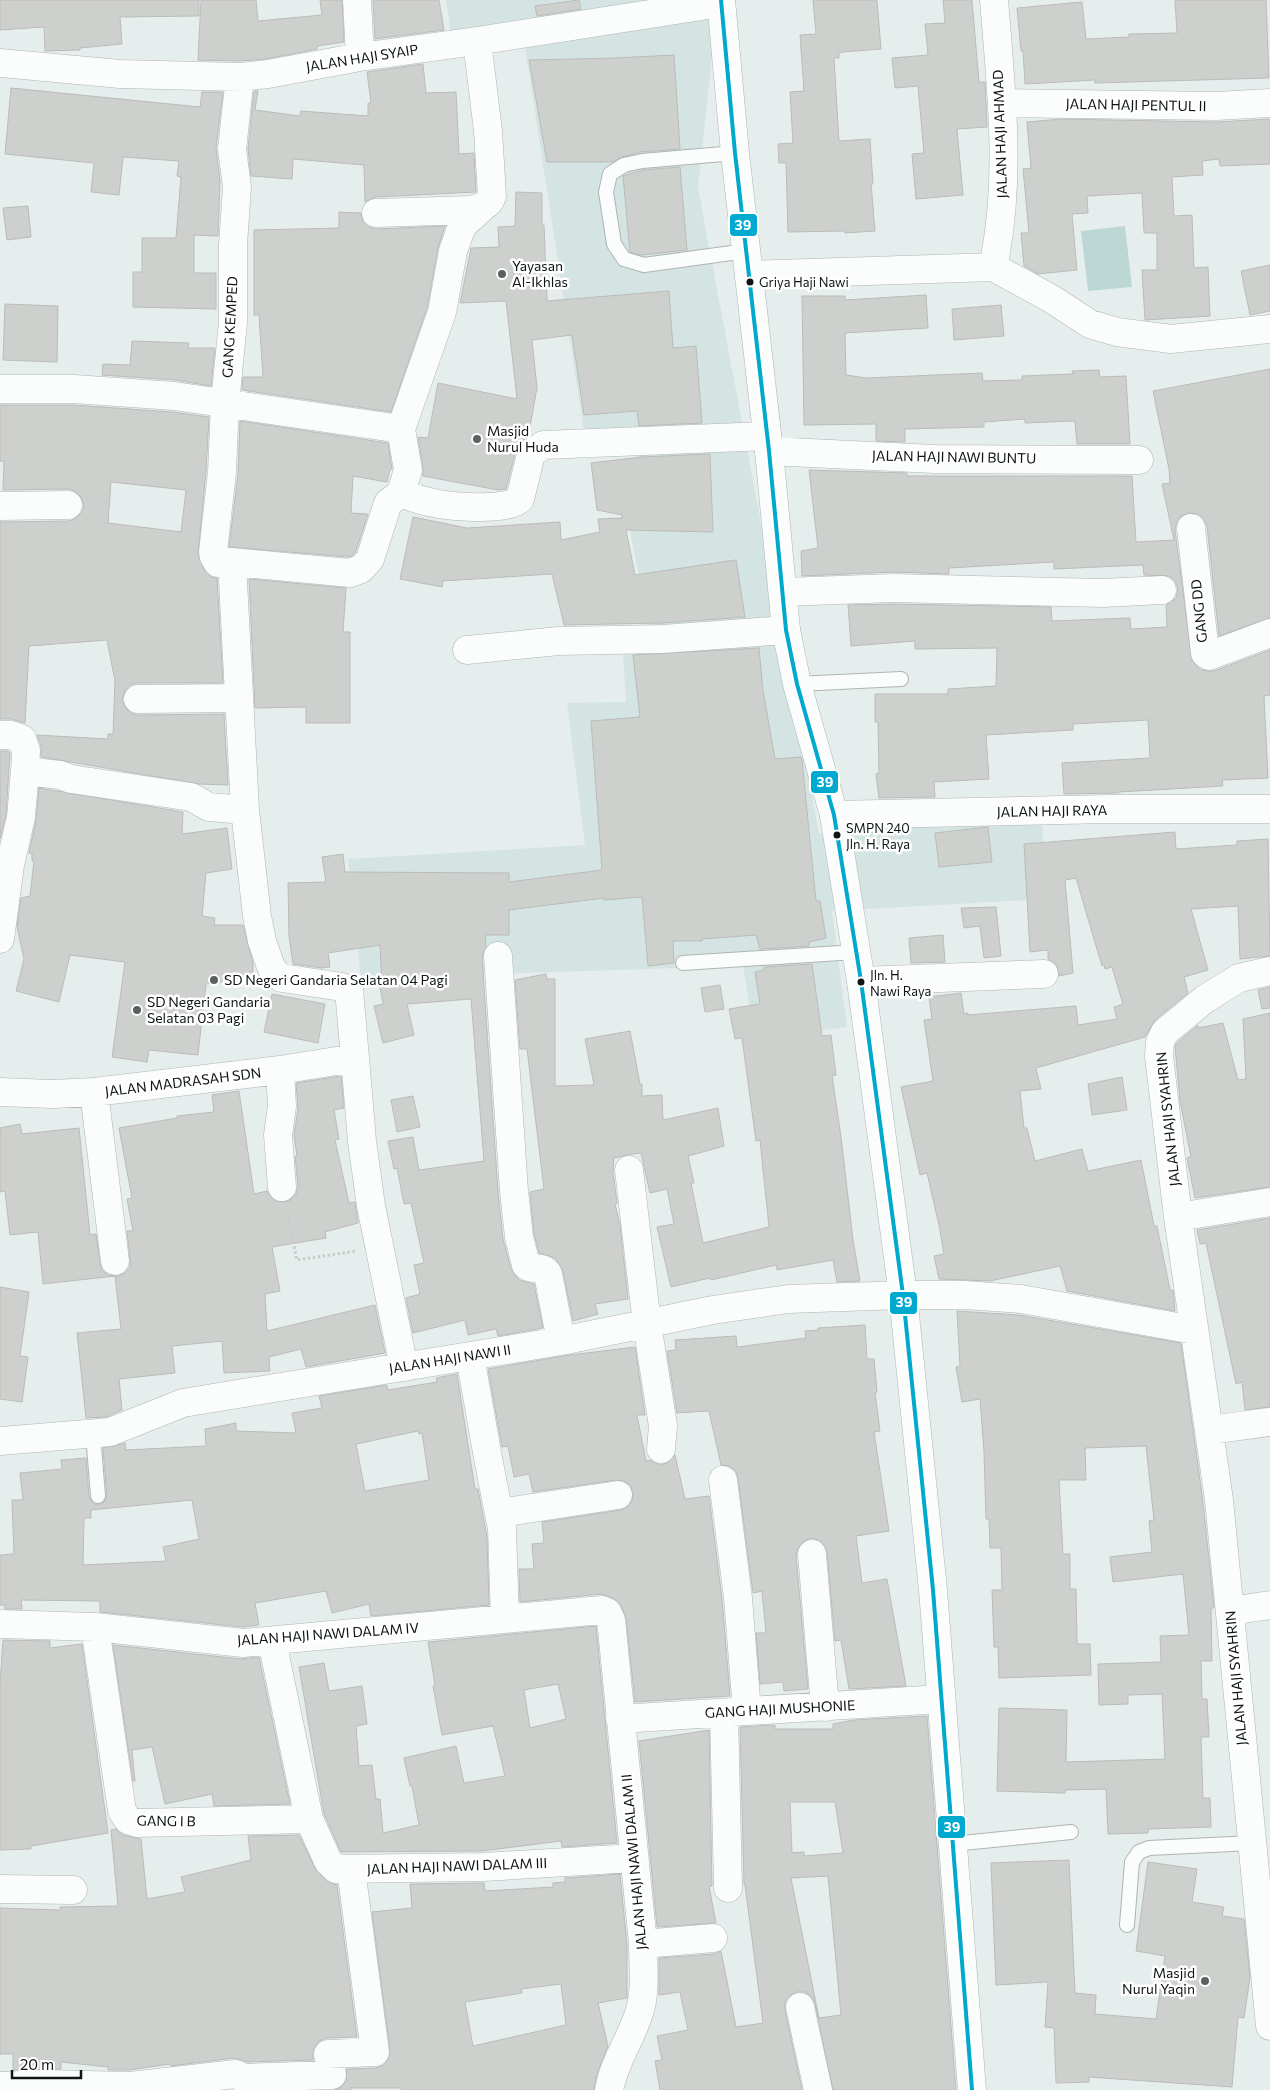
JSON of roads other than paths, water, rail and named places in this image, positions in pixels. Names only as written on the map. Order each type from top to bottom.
[{"type":"street","points":[[357,0],[360,57]]},
{"type":"street","name":"JALAN HAJI AHMAD","points":[[993,267],[999,238],[1002,208],[1002,103],[994,0]]},
{"type":"street","points":[[721,1],[735,153],[784,592],[786,630],[797,684],[834,815],[861,981],[903,1295],[933,1590],[972,2090]]},
{"type":"street","name":"JALAN HAJI SYAIP","points":[[0,63],[120,74],[240,77],[721,1]]},
{"type":"street","points":[[404,1367],[378,1247],[366,1170],[349,990],[347,988],[282,978],[271,967],[262,941],[257,916],[245,810],[232,562],[350,573],[361,569],[370,559],[388,503],[400,494],[408,470],[401,429],[442,312],[453,251],[462,226],[491,201],[488,131],[477,41]]},
{"type":"street","name":"GANG KEMPED","points":[[232,562],[218,563],[213,552],[222,472],[225,403],[233,322],[233,246],[237,187],[232,149],[240,77]]},
{"type":"street","name":"JALAN HAJI PENTUL II","points":[[1002,103],[1216,106],[1270,103]]},
{"type":"street","points":[[376,213],[459,211],[484,206]]},
{"type":"street","points":[[747,263],[993,267],[1050,298],[1090,324],[1117,332],[1171,339],[1270,329]]},
{"type":"street","points":[[0,389],[74,389],[174,396],[401,429]]},
{"type":"street","name":"JALAN HAJI NAWI BUNTU","points":[[400,494],[439,504],[506,506],[520,499],[531,454],[543,445],[768,444],[934,458],[1139,460]]},
{"type":"street","points":[[0,506],[68,505]]},
{"type":"street","name":"GANG DD","points":[[1191,528],[1204,653],[1209,656],[1270,633]]},
{"type":"street","points":[[784,592],[893,588],[1103,593],[1162,590]]},
{"type":"street","points":[[467,650],[559,641],[663,639],[786,630]]},
{"type":"street","points":[[138,699],[238,698]]},
{"type":"street","points":[[0,735],[22,739],[26,751],[21,817],[10,865],[0,939]]},
{"type":"street","points":[[25,771],[60,775],[71,780],[178,794],[191,797],[208,808],[245,810]]},
{"type":"street","name":"JALAN HAJI RAYA","points":[[834,815],[1270,809]]},
{"type":"street","points":[[498,956],[514,1191],[519,1236],[526,1265],[543,1269],[548,1274],[561,1340]]},
{"type":"street","name":"JALAN HAJI SYAHRIN","points":[[1270,972],[1244,976],[1227,984],[1176,1022],[1165,1032],[1160,1042],[1159,1056],[1178,1217],[1210,1430],[1230,1611],[1258,1781],[1254,1843],[1268,1970],[1270,2026]]},
{"type":"street","points":[[861,981],[1044,974]]},
{"type":"street","points":[[280,1070],[355,1058]]},
{"type":"street","name":"JALAN MADRASAH SDN","points":[[0,1092],[52,1094],[94,1092],[280,1070],[282,1106],[278,1135],[282,1187]]},
{"type":"street","points":[[94,1092],[115,1261]]},
{"type":"street","points":[[629,1170],[647,1324],[663,1426],[661,1449]]},
{"type":"street","points":[[1178,1217],[1270,1202]]},
{"type":"street","points":[[903,1295],[965,1295],[1021,1299],[1194,1330]]},
{"type":"street","name":"JALAN HAJI NAWI II","points":[[0,1441],[110,1432],[183,1403],[470,1356],[713,1310],[788,1299],[903,1295]]},
{"type":"street","points":[[470,1356],[502,1528],[505,1620]]},
{"type":"street","points":[[1210,1430],[1270,1422]]},
{"type":"street","points":[[723,1480],[738,1598],[728,1888]]},
{"type":"street","points":[[500,1513],[618,1495]]},
{"type":"street","points":[[812,1554],[825,1707]]},
{"type":"street","points":[[1230,1611],[1270,1604]]},
{"type":"street","name":"JALAN HAJI NAWI DALAM IV","points":[[0,1624],[95,1627],[243,1644],[602,1610],[607,1612],[610,1617],[612,1629]]},
{"type":"street","name":"GANG I B","points":[[95,1627],[122,1811],[128,1820],[137,1823],[309,1820]]},
{"type":"street","name":"JALAN HAJI NAWI DALAM II","points":[[608,2090],[614,2068],[640,2010],[643,1978],[643,1944],[612,1629]]},
{"type":"street","points":[[272,1641],[309,1820]]},
{"type":"street","name":"GANG HAJI MUSHONIE","points":[[620,1719],[941,1699]]},
{"type":"street","name":"JALAN HAJI NAWI DALAM III","points":[[309,1820],[332,1867],[336,1869],[483,1867],[634,1858]]},
{"type":"street","points":[[0,2086],[52,2084],[130,2086],[236,2074],[243,2078],[332,2075],[328,2054],[374,2052],[351,1869]]},
{"type":"street","points":[[0,1889],[73,1890]]},
{"type":"street","points":[[643,1944],[713,1938]]},
{"type":"street","points":[[800,2007],[818,2090]]},
{"type":"lane","points":[[735,153],[642,161],[624,166],[610,174],[606,192],[614,244],[624,259],[644,265],[747,263]]},
{"type":"lane","points":[[797,684],[901,679]]},
{"type":"lane","points":[[683,963],[856,952]]},
{"type":"lane","points":[[93,1434],[98,1496]]},
{"type":"lane","points":[[953,1844],[1071,1832]]},
{"type":"lane","points":[[1127,1926],[1132,1862],[1139,1852],[1149,1848],[1254,1843]]},
{"type":"place","name":"Yayasan Al-Ikhlas","points":[[502,274]]},
{"type":"place","name":"Griya Haji Nawi","points":[[750,282]]},
{"type":"place","name":"Masjid Nurul Huda","points":[[477,439]]},
{"type":"place","name":"SMPN 240 Jln. H. Raya","points":[[837,835]]},
{"type":"place","name":"SD Negeri Gandaria Selatan 04 Pagi","points":[[214,980]]},
{"type":"place","name":"Jln. H. Nawi Raya","points":[[861,982]]},
{"type":"place","name":"SD Negeri Gandaria Selatan 03 Pagi","points":[[137,1010]]},
{"type":"place","name":"Masjid Nurul Yaqin","points":[[1205,1981]]}]
